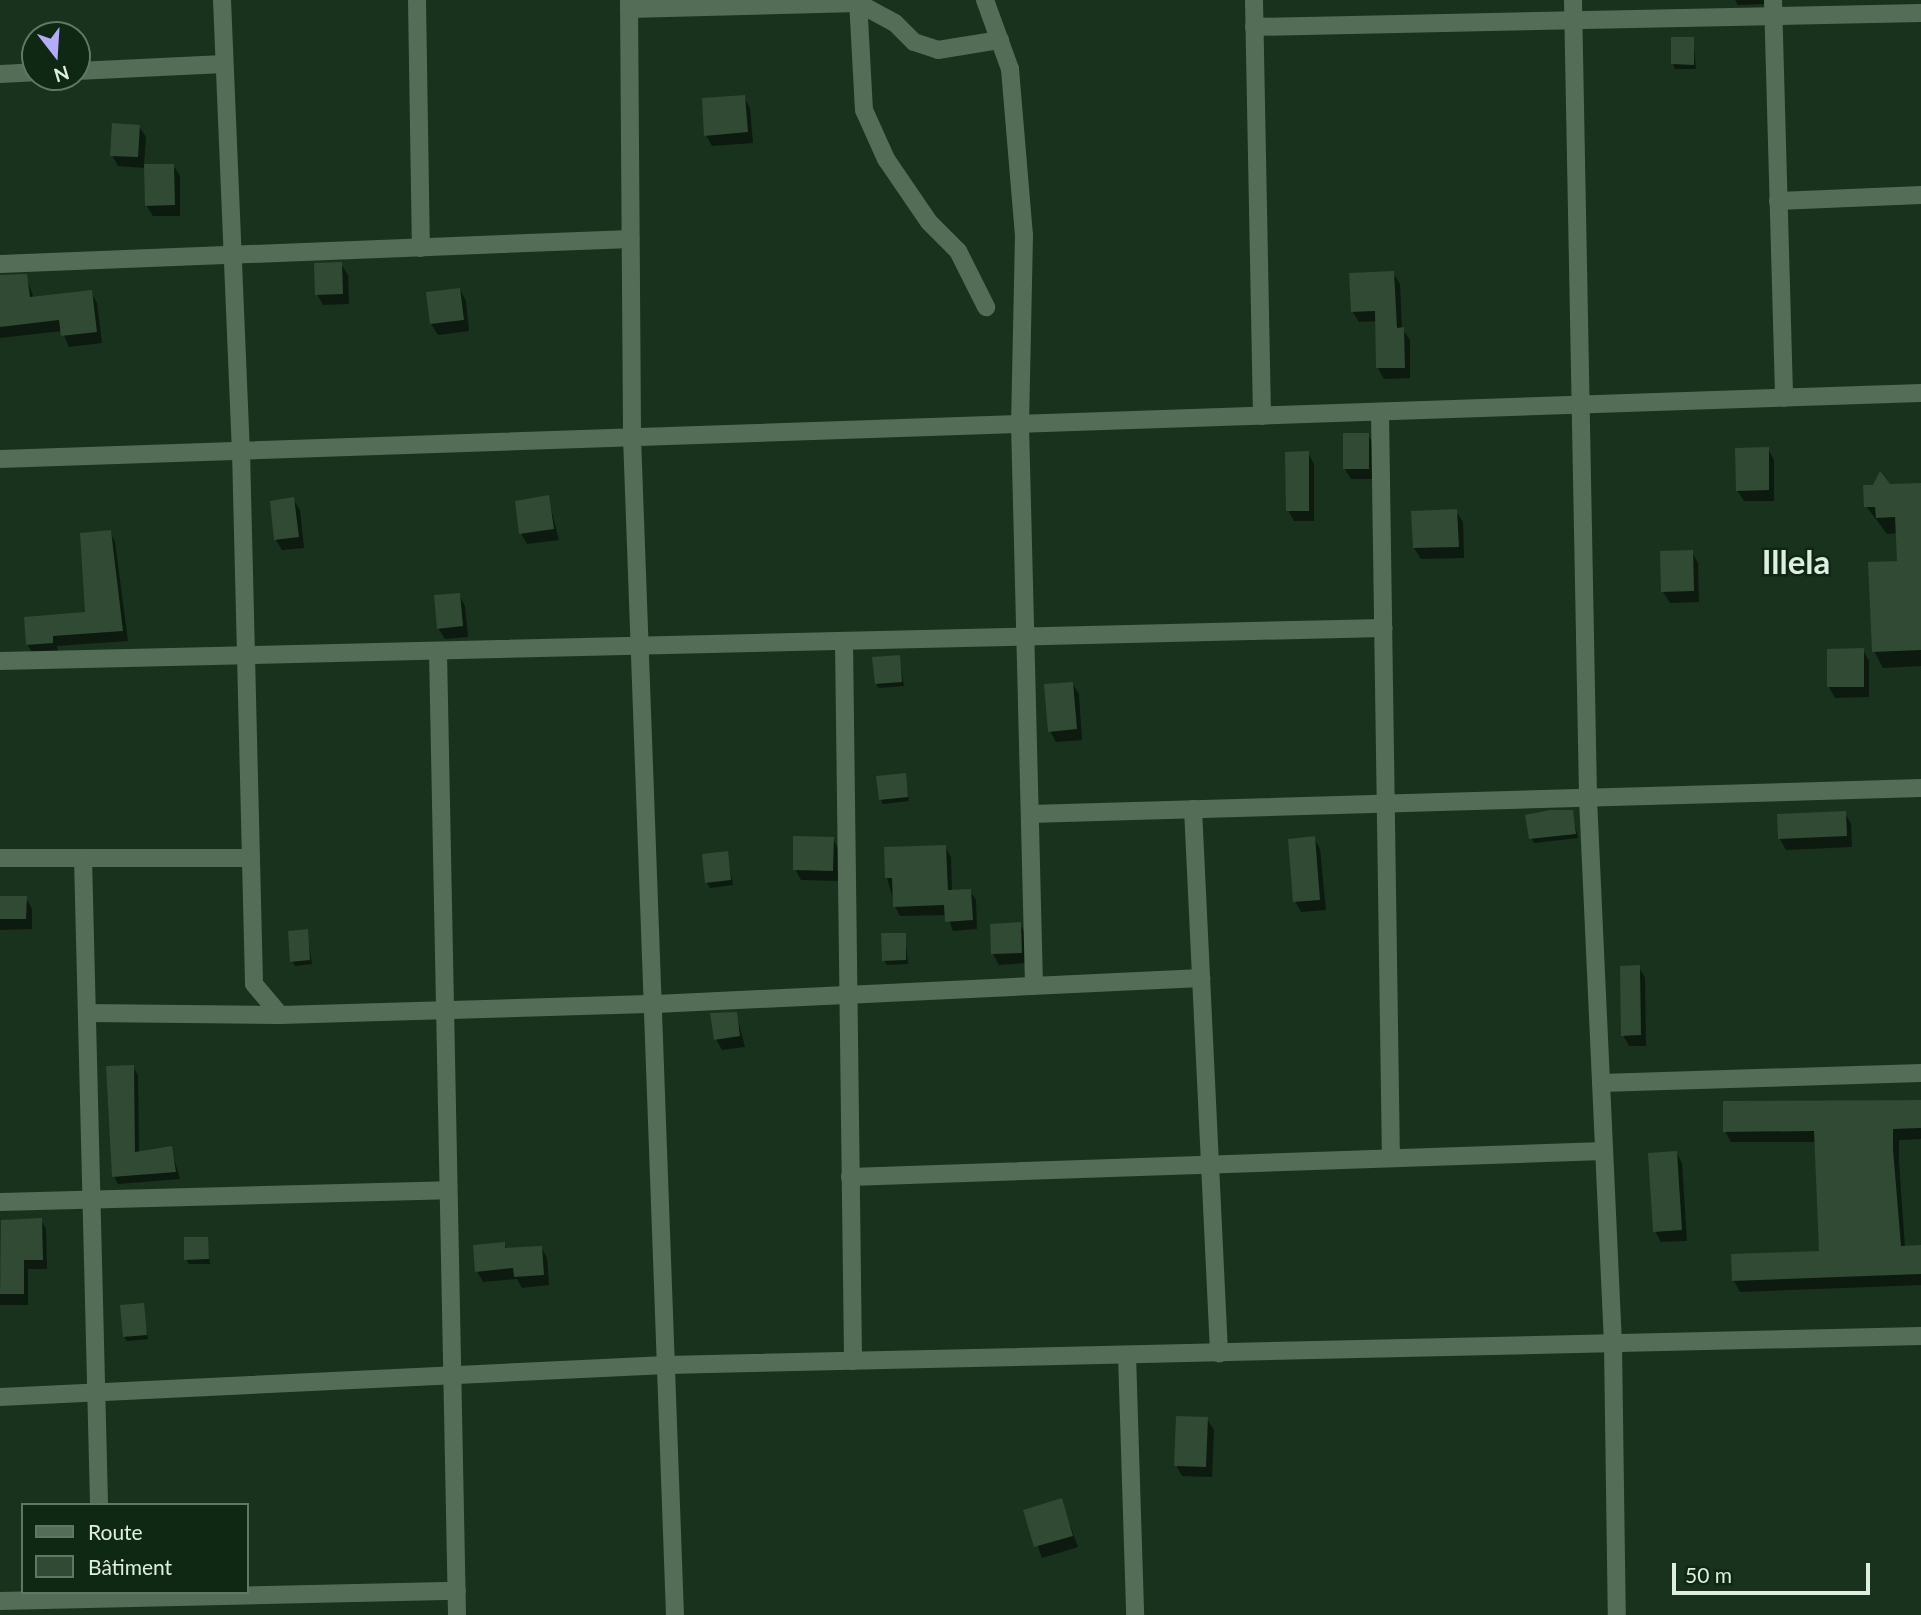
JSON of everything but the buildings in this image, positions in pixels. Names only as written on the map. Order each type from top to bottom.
[{"type":"street","points":[[222,0],[241,451],[254,984],[280,1015]]},
{"type":"street","points":[[417,0],[421,248]]},
{"type":"street","points":[[985,0],[1010,69],[1024,235],[1020,424],[1034,986]]},
{"type":"street","points":[[1254,0],[1262,416]]},
{"type":"street","points":[[1573,0],[1588,798],[1613,1345],[1618,1615]]},
{"type":"street","points":[[675,1615],[656,1004],[632,437],[629,5],[858,1],[895,23],[914,42],[939,50],[1000,40]]},
{"type":"street","points":[[858,1],[864,110],[886,159],[929,222],[958,251],[986,307]]},
{"type":"street","points":[[1254,27],[1573,20],[1773,8],[1921,13]]},
{"type":"street","points":[[1773,8],[1783,398]]},
{"type":"street","points":[[91,70],[224,64]]},
{"type":"street","points":[[0,74],[21,73]]},
{"type":"street","points":[[1778,201],[1921,195]]},
{"type":"street","points":[[0,264],[233,257],[631,239]]},
{"type":"street","points":[[0,459],[1921,393]]},
{"type":"street","points":[[1380,412],[1391,1158]]},
{"type":"street","points":[[0,661],[1384,628]]},
{"type":"street","points":[[844,640],[853,1362]]},
{"type":"street","points":[[438,651],[457,1615]]},
{"type":"street","points":[[1030,814],[1921,788]]},
{"type":"street","points":[[1193,809],[1219,1353]]},
{"type":"street","points":[[0,858],[251,858]]},
{"type":"street","points":[[83,858],[99,1503]]},
{"type":"street","points":[[87,1013],[280,1015],[656,1004],[1201,978]]},
{"type":"street","points":[[1601,1083],[1921,1073]]},
{"type":"street","points":[[850,1177],[1604,1151]]},
{"type":"street","points":[[0,1202],[448,1190]]},
{"type":"street","points":[[0,1397],[666,1365],[1921,1336]]},
{"type":"street","points":[[1127,1355],[1135,1615]]},
{"type":"street","points":[[0,1601],[101,1602],[457,1591]]},
{"type":"district","name":"Illela","points":[[1796,562]]}]
